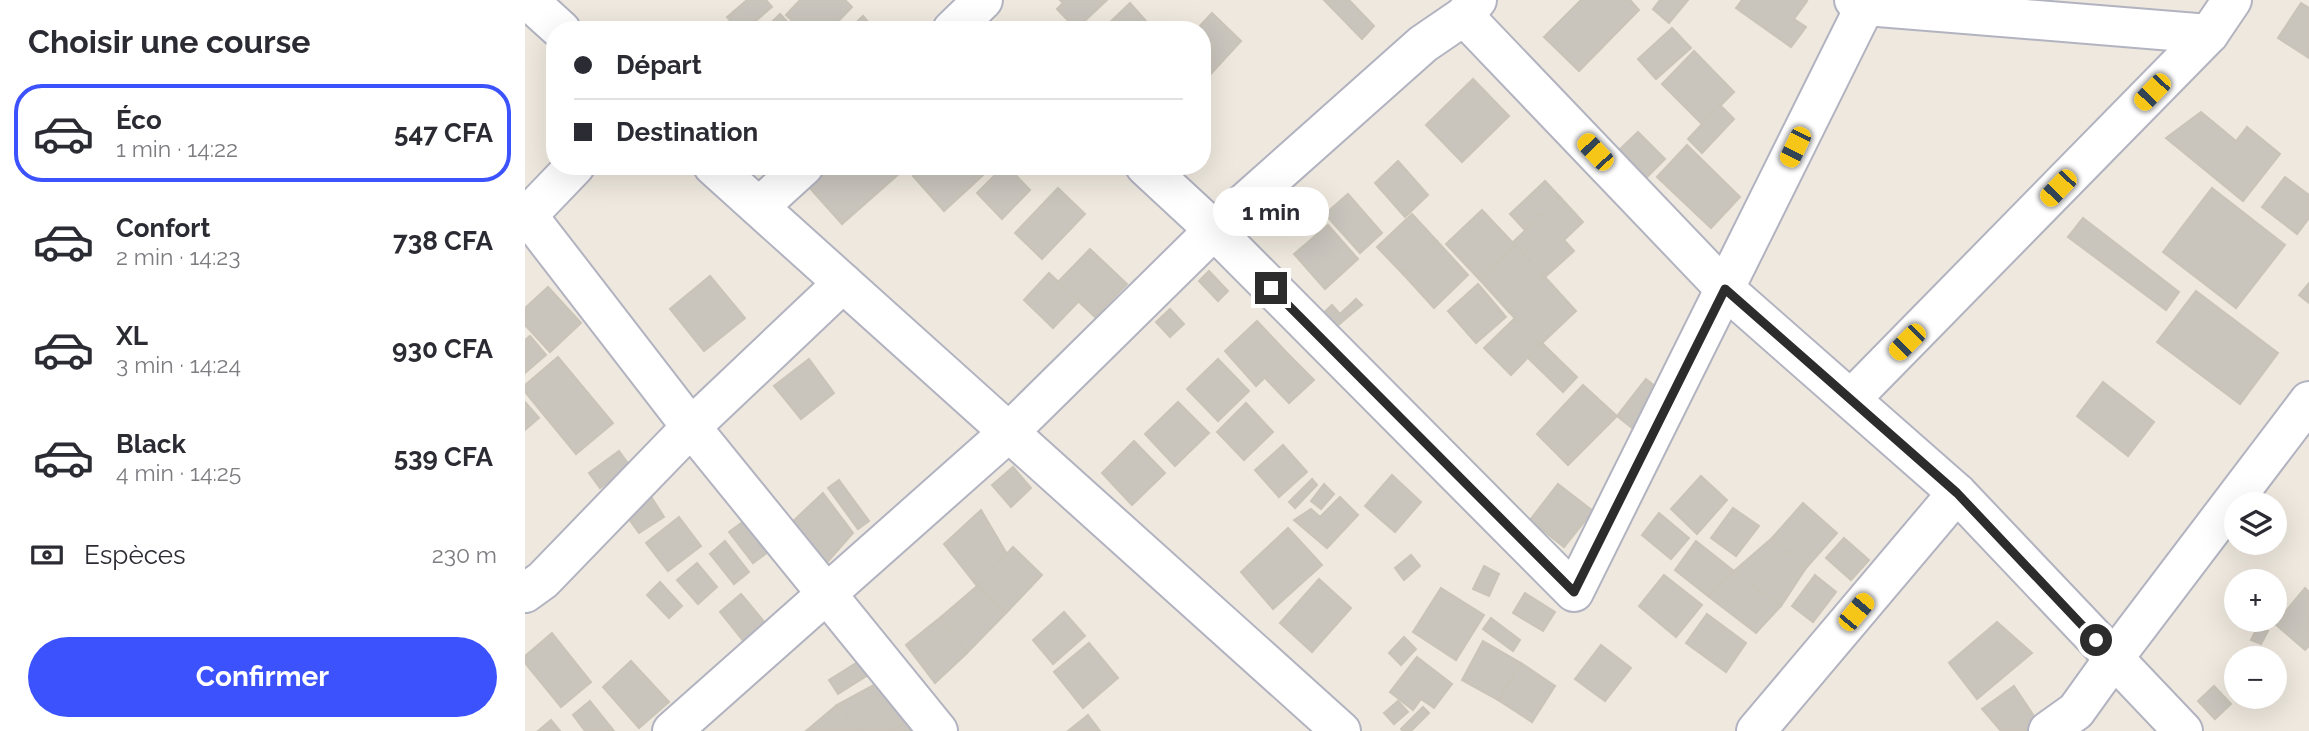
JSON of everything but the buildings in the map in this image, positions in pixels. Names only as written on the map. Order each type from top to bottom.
[{"type":"street","points":[[528,0],[551,21]]},
{"type":"street","points":[[1851,399],[2209,34],[2232,0]]},
{"type":"street","points":[[1155,175],[1214,230],[1574,592],[1725,289],[1863,2],[2209,34]]},
{"type":"street","points":[[672,731],[1009,432],[1214,230],[1423,44],[1471,8],[1725,289],[1957,493],[2183,731]]},
{"type":"street","points":[[566,175],[526,215],[691,427],[939,731]]},
{"type":"street","points":[[723,175],[1341,731]]},
{"type":"street","points":[[759,208],[794,175]]},
{"type":"street","points":[[525,593],[543,580],[691,427],[843,283]]},
{"type":"street","points":[[2048,731],[2076,711],[2306,411]]},
{"type":"street","points":[[1756,731],[1957,493]]},
{"type":"route","points":[[1271,288],[1574,592],[1725,289],[1957,493],[2096,640]]}]
